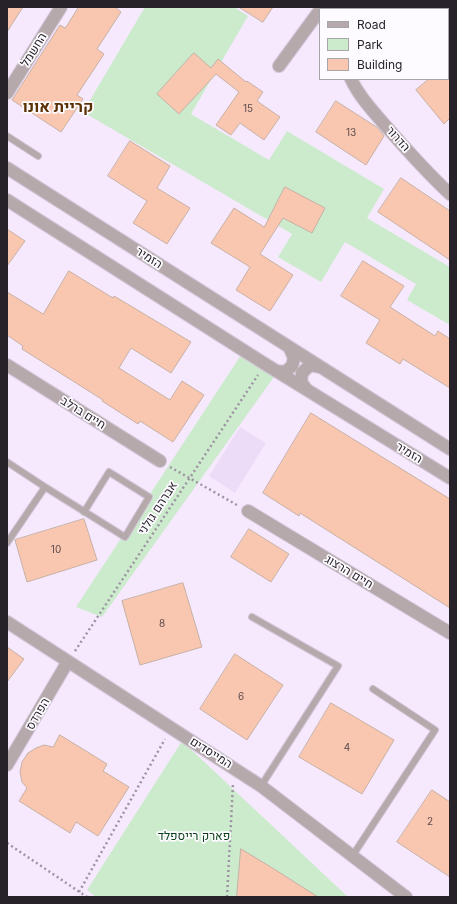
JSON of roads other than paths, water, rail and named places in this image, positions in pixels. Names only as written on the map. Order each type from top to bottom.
[{"type":"street","name":"החשמל","points":[[7,93],[61,7]]},
{"type":"street","points":[[279,66],[319,13]]},
{"type":"street","name":"הדרור","points":[[352,80],[364,100],[397,139],[426,171],[450,194]]},
{"type":"street","name":"הזמיר","points":[[7,168],[290,349],[450,449]]},
{"type":"street","name":"הזמיר","points":[[7,200],[264,364],[450,478]]},
{"type":"street","points":[[276,371],[285,372],[292,366],[294,358],[290,349]]},
{"type":"street","name":"חיים ברלב","points":[[7,366],[160,461]]},
{"type":"street","points":[[306,390],[301,382],[302,373],[310,366],[319,367]]},
{"type":"street","name":"חיים הרצוג","points":[[248,511],[450,633]]},
{"type":"street","name":"המייסדים","points":[[7,622],[67,663],[261,786],[406,897]]},
{"type":"street","name":"הפרדס","points":[[7,765],[67,663]]},
{"type":"lane","points":[[7,136],[38,156]]},
{"type":"lane","points":[[7,462],[84,512],[125,537],[149,497],[109,472],[84,512]]},
{"type":"lane","points":[[7,542],[45,487]]},
{"type":"lane","points":[[252,617],[338,666],[261,786]]},
{"type":"lane","points":[[353,855],[435,730],[373,689]]},
{"type":"district","name":"קריית אונו","points":[[58,107]]},
{"type":"park label","name":"פארק רייספלד","points":[[194,836]]}]
